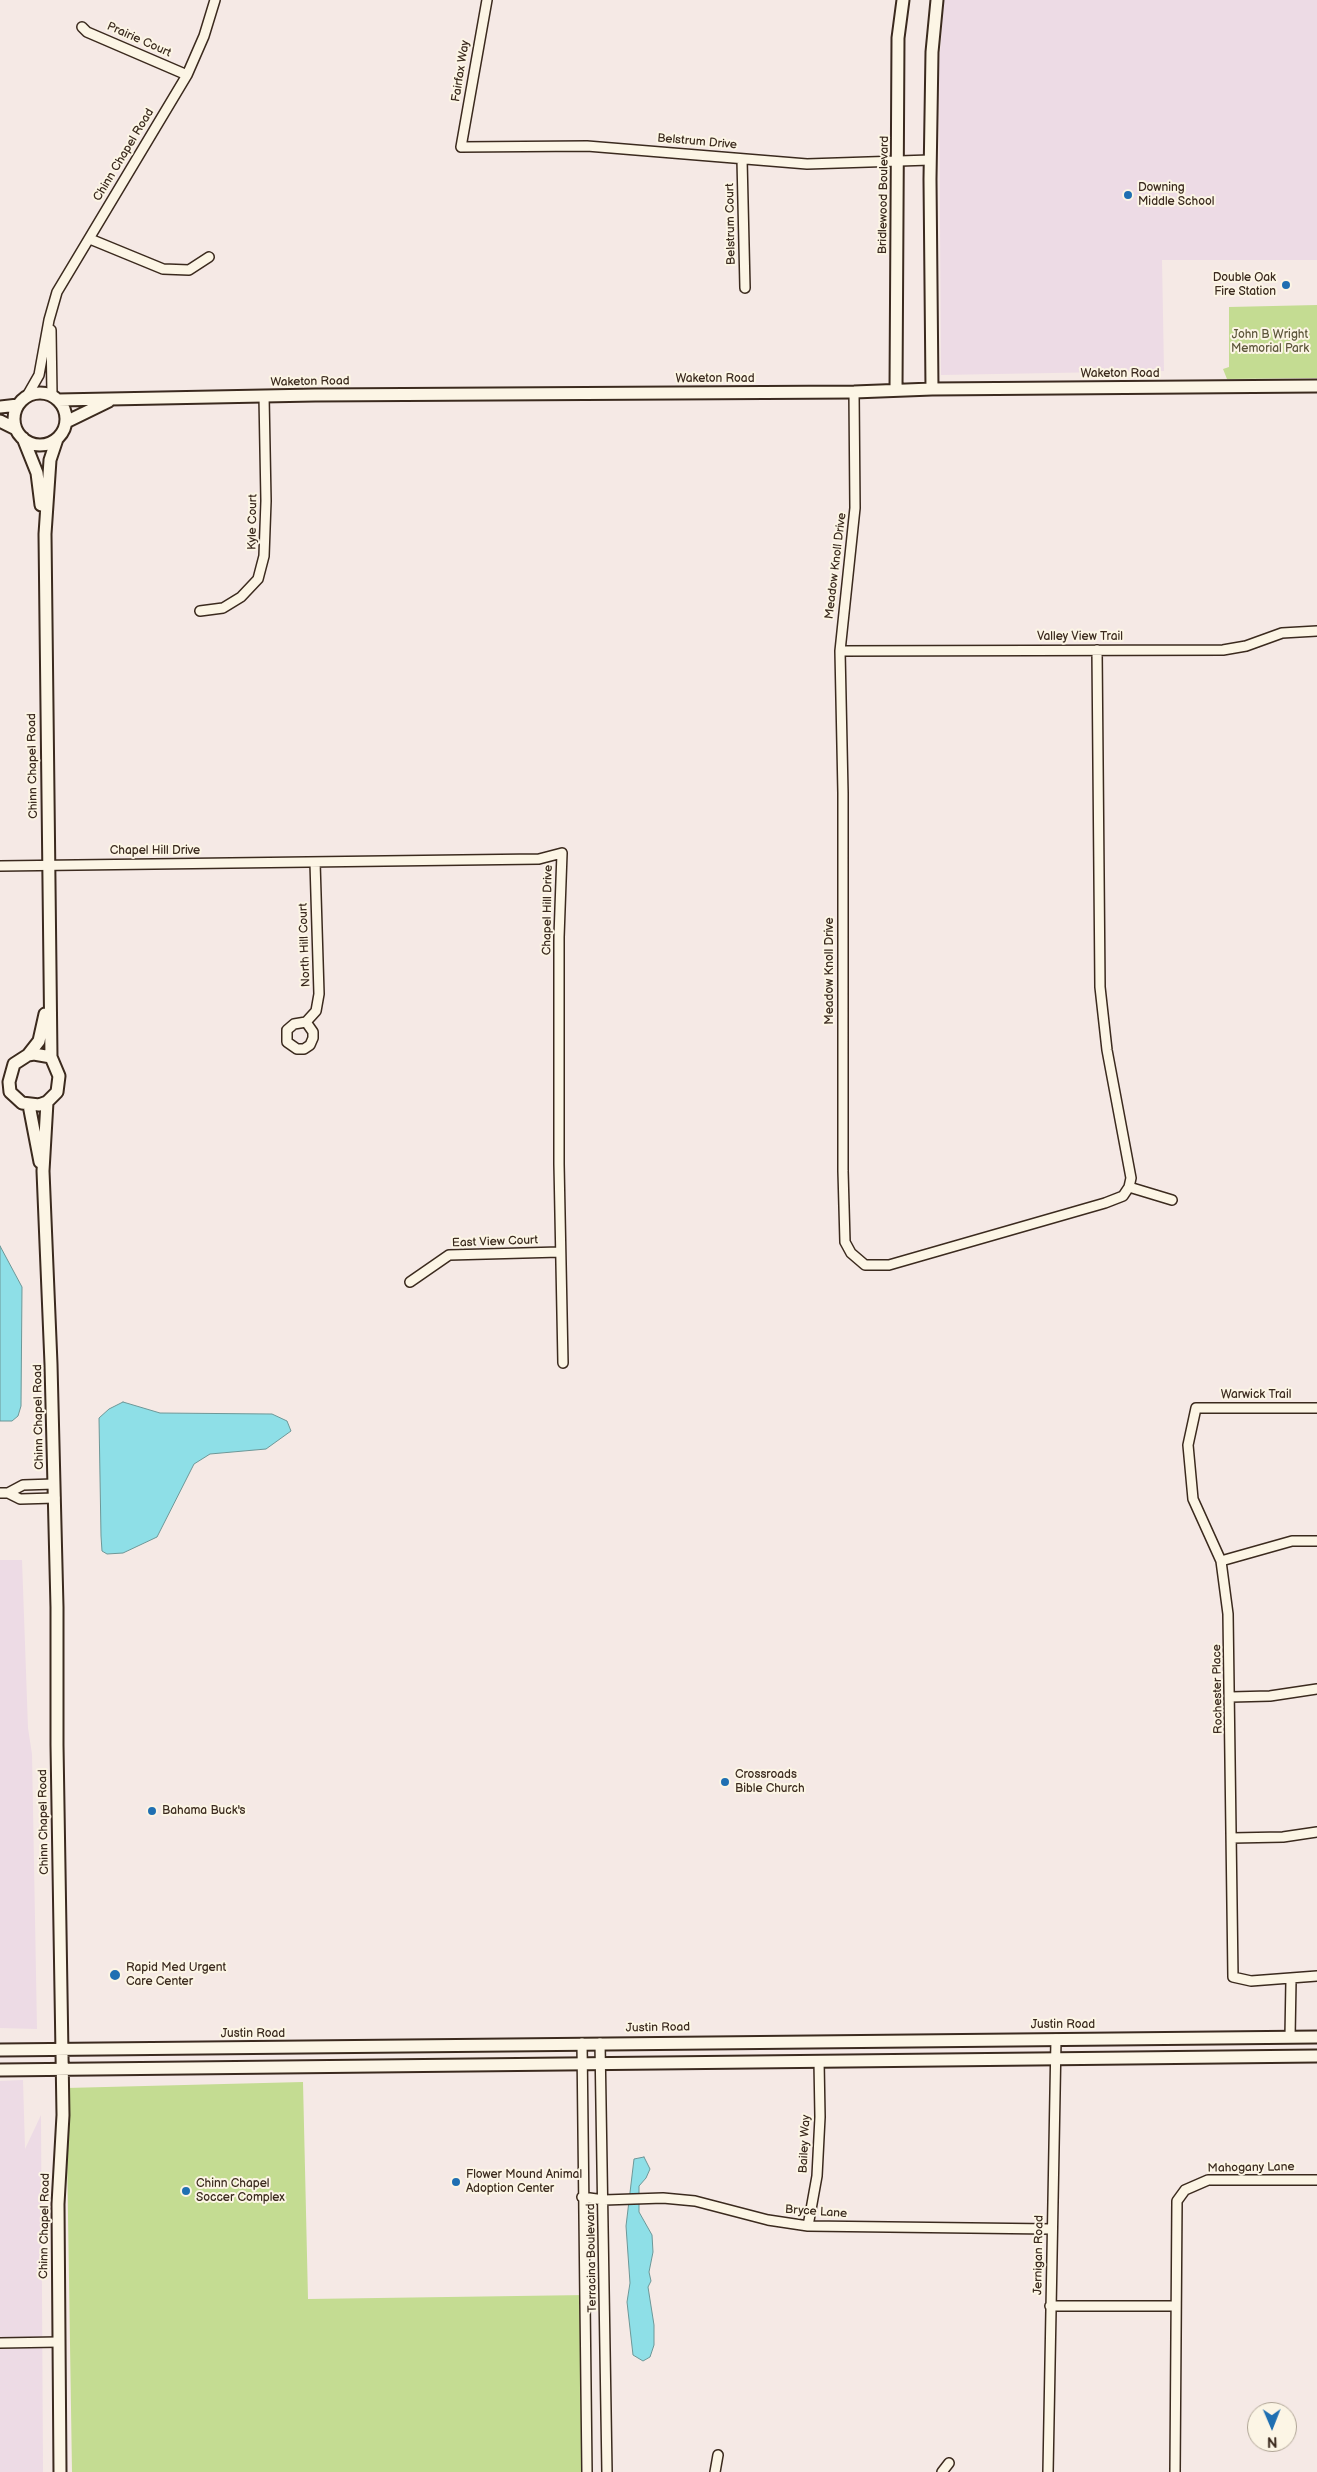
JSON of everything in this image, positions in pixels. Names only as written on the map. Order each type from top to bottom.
[{"type":"street","name":"Chinn Chapel Road","points":[[27,396],[39,376],[49,320],[57,292],[187,75],[204,36],[215,0]]},
{"type":"street","name":"Fairfax Way","points":[[462,147],[487,0]]},
{"type":"street","name":"Bridlewood Boulevard","points":[[896,390],[898,38],[903,0]]},
{"type":"street","points":[[932,389],[930,160],[932,52],[937,0]]},
{"type":"street","name":"Prairie Court","points":[[82,27],[87,32],[187,75]]},
{"type":"street","name":"Belstrum Drive","points":[[462,147],[587,146],[807,164],[930,160]]},
{"type":"street","name":"Belstrum Court","points":[[742,159],[745,288]]},
{"type":"street","points":[[90,239],[163,269],[189,270],[209,257]]},
{"type":"street","name":"Chinn Chapel Road","points":[[49,320],[52,336],[55,398]]},
{"type":"street","name":"Waketon Road","points":[[55,398],[854,392],[932,389],[1317,386]]},
{"type":"street","points":[[0,421],[19,433],[39,444],[57,439],[66,422],[65,410],[55,398],[40,392],[27,396],[18,405],[14,417],[19,433]]},
{"type":"street","name":"Meadow Knoll Drive","points":[[854,392],[855,508],[840,651],[844,1233],[850,1253],[865,1265],[889,1265],[1105,1202],[1123,1196],[1129,1187]]},
{"type":"street","name":"Kyle Court","points":[[200,611],[223,608],[240,596],[258,579],[264,556],[265,538],[264,396]]},
{"type":"street","name":"Waketon Road","points":[[66,422],[112,399]]},
{"type":"street","points":[[0,407],[18,405]]},
{"type":"street","name":"Chinn Chapel Road","points":[[19,433],[37,472],[44,534]]},
{"type":"street","name":"Chinn Chapel Road","points":[[51,1057],[44,534],[50,460],[57,439]]},
{"type":"street","name":"Valley View Trail","points":[[840,651],[1223,650],[1246,646],[1282,633],[1317,631]]},
{"type":"street","points":[[1097,650],[1100,987],[1107,1050],[1131,1178],[1129,1187],[1172,1200]]},
{"type":"street","name":"Chapel Hill Drive","points":[[0,866],[538,859],[562,853],[559,937],[560,1252],[564,1363]]},
{"type":"street","name":"North Hill Court","points":[[306,1022],[316,1011],[319,994],[315,862]]},
{"type":"street","name":"Chinn Chapel Road","points":[[28,1055],[39,1041],[49,998]]},
{"type":"street","points":[[28,1055],[51,1057],[59,1076],[60,1085],[57,1092],[47,1102],[29,1105],[22,1103],[5,1090],[5,1071],[14,1064],[28,1055]]},
{"type":"street","name":"Chinn Chapel Road","points":[[47,1102],[43,1171],[52,1364],[55,1498],[62,2115],[58,2204],[60,2472]]},
{"type":"street","name":"Chinn Chapel Road","points":[[29,1105],[35,1142],[43,1171]]},
{"type":"street","name":"East View Court","points":[[410,1282],[449,1255],[560,1252]]},
{"type":"street","name":"Warwick Trail","points":[[1196,1408],[1317,1408]]},
{"type":"street","name":"Rochester Place","points":[[1196,1408],[1188,1445],[1193,1499],[1221,1561],[1228,1614],[1231,1697],[1233,1977],[1251,1981],[1291,1980]]},
{"type":"street","points":[[4,1493],[22,1484],[54,1484]]},
{"type":"street","points":[[4,1493],[20,1499],[55,1498]]},
{"type":"street","points":[[1221,1561],[1292,1541],[1317,1541]]},
{"type":"street","points":[[1231,1697],[1270,1696],[1317,1689]]},
{"type":"street","points":[[1232,1838],[1283,1837],[1317,1832]]},
{"type":"street","points":[[1290,2037],[1291,1980],[1317,1976]]},
{"type":"street","name":"Justin Road","points":[[0,2050],[1056,2038],[1317,2037]]},
{"type":"street","name":"Jernigan Road","points":[[1048,2472],[1056,2038]]},
{"type":"street","name":"Terracina Boulevard","points":[[600,2043],[607,2472]]},
{"type":"street","name":"Terracina Boulevard","points":[[582,2044],[586,2472]]},
{"type":"street","points":[[0,2070],[1317,2056]]},
{"type":"street","name":"Bailey Way","points":[[808,2226],[818,2160],[819,2062]]},
{"type":"street","name":"Mahogany Lane","points":[[1175,2472],[1177,2201],[1185,2190],[1208,2180],[1317,2180]]},
{"type":"street","name":"Bryce Lane","points":[[582,2197],[604,2200],[663,2198],[695,2201],[768,2220],[808,2226],[1051,2229]]},
{"type":"street","points":[[1050,2306],[1176,2306]]},
{"type":"street","points":[[0,2344],[59,2342]]},
{"type":"street","points":[[715,2472],[718,2455]]},
{"type":"street","points":[[942,2472],[950,2463]]},
{"type":"shaded area","name":"Downing Middle School","points":[[944,0],[1317,0],[1317,260],[1162,260],[1164,371],[941,375],[939,66]]},
{"type":"shaded area","points":[[0,1560],[22,1560],[28,1728],[32,1754],[37,2029],[0,2028]]},
{"type":"shaded area","points":[[23,2080],[25,2149],[41,2115],[43,2472],[0,2472],[0,2081]]},
{"type":"green space","name":"John B Wright Memorial Park","points":[[1317,305],[1317,378],[1227,379],[1223,369],[1229,367],[1229,307]]},
{"type":"green space","name":"Chinn Chapel Soccer Complex","points":[[303,2082],[308,2299],[587,2295],[589,2472],[72,2472],[66,2088]]},
{"type":"water","points":[[0,1246],[22,1287],[21,1406],[18,1416],[12,1421],[0,1421]]},
{"type":"water","points":[[123,1402],[160,1413],[272,1414],[287,1421],[291,1431],[266,1449],[210,1454],[194,1464],[157,1537],[123,1553],[107,1554],[102,1551],[101,1536],[99,1418],[109,1409]]},
{"type":"water","points":[[644,2157],[650,2169],[646,2178],[639,2186],[639,2212],[652,2235],[653,2252],[649,2272],[651,2281],[648,2287],[654,2325],[654,2345],[650,2357],[643,2361],[633,2355],[627,2302],[630,2283],[626,2226],[634,2159]]},
{"type":"place","name":"Downing Middle School","points":[[1128,195]]},
{"type":"place","name":"Double Oak Fire Station","points":[[1286,285]]},
{"type":"place","name":"Crossroads Bible Church","points":[[725,1782]]},
{"type":"place","name":"Bahama Buck's","points":[[152,1811]]},
{"type":"place","name":"Rapid Med Urgent Care Center","points":[[115,1975]]},
{"type":"place","name":"Flower Mound Animal Adoption Center","points":[[456,2182]]},
{"type":"place","name":"Chinn Chapel Soccer Complex","points":[[186,2191]]}]
